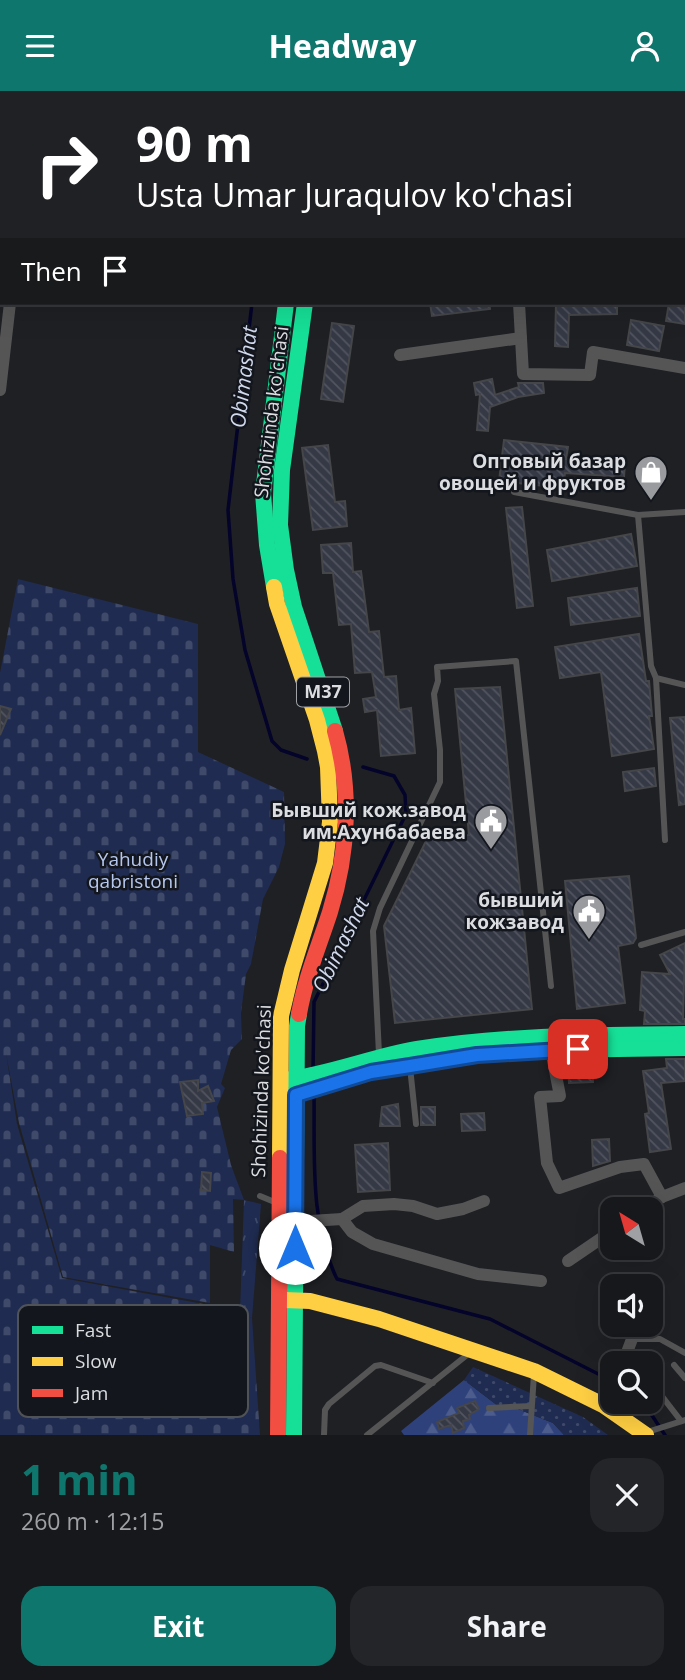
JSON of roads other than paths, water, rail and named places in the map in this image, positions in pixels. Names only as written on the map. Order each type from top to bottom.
[{"type":"main road","name":"Shohizinda ko'chasi","points":[[278,1435],[286,1300],[303,1222],[280,1034],[284,999],[325,863],[330,822],[325,751],[277,604],[267,545],[263,493],[286,305]]},
{"type":"main road","name":"Shohizinda ko'chasi","points":[[294,1435],[279,1204],[288,1088],[299,1010],[335,896],[343,862],[346,828],[340,747],[335,725],[303,638],[288,581],[281,530],[280,493],[305,305]]},
{"type":"main road","points":[[288,1088],[379,1056],[470,1042],[551,1035],[685,1034]]},
{"type":"main road","points":[[288,1088],[477,1055],[551,1049],[685,1048]]},
{"type":"main road","points":[[286,1300],[310,1301],[379,1319],[534,1371],[600,1402]]},
{"type":"main road","points":[[621,1414],[646,1433]]},
{"type":"street","points":[[0,390],[10,305]]},
{"type":"street","points":[[519,305],[523,375],[590,375],[593,352],[685,368]]},
{"type":"street","points":[[400,355],[521,338]]},
{"type":"street","points":[[551,1049],[560,1096],[540,1097],[547,1163],[559,1188],[620,1167],[644,1164],[662,1197],[684,1191]]},
{"type":"street","points":[[303,1222],[338,1219],[363,1206],[413,1206],[437,1214],[463,1209],[484,1201]]},
{"type":"street","points":[[338,1219],[352,1232],[373,1244],[478,1274],[541,1282]]},
{"type":"street","points":[[568,1262],[600,1239]]},
{"type":"street","points":[[630,1351],[632,1339]]},
{"type":"lane","points":[[514,492],[638,515],[685,512]]},
{"type":"lane","points":[[638,515],[651,666],[656,678],[665,840]]},
{"type":"lane","points":[[379,1056],[373,931],[380,908],[440,782],[440,750],[434,694],[438,667],[516,661],[551,986]]},
{"type":"lane","points":[[656,678],[685,685]]},
{"type":"lane","points":[[641,945],[685,932]]},
{"type":"lane","points":[[410,1066],[416,1124]]},
{"type":"lane","points":[[260,1196],[279,1204]]},
{"type":"lane","points":[[632,1339],[660,1339],[685,1353]]},
{"type":"lane","points":[[367,1435],[474,1350]]},
{"type":"lane","points":[[324,1435],[325,1410],[329,1404],[375,1366],[381,1365],[433,1383]]},
{"type":"lane","points":[[674,1365],[685,1378]]},
{"type":"lane","points":[[530,1435],[534,1371]]},
{"type":"lane","points":[[663,1400],[683,1421]]},
{"type":"lane","points":[[488,1408],[531,1406]]},
{"type":"lane","points":[[646,1433],[683,1421]]},
{"type":"waterway","name":"Obimashat","points":[[252,305],[228,510],[233,579],[245,650],[272,741],[281,750],[307,759]]},
{"type":"waterway","name":"Obimashat","points":[[313,1071],[314,1002],[406,814],[405,795],[394,776],[363,767]]},
{"type":"waterway","name":"Obimashat","points":[[314,1093],[315,1188],[322,1235],[337,1279],[490,1319],[600,1375]]},
{"type":"waterway","name":"Obimashat","points":[[651,1414],[665,1435]]},
{"type":"place","name":"Оптовый базар овощей и фруктов","points":[[651,502]]},
{"type":"place","name":"Бывший кож.завод им.Ахунбабаева","points":[[491,851]]},
{"type":"place","name":"бывший кожзавод","points":[[589,941]]},
{"type":"park label","name":"Yahudiy qabristoni","points":[[133,870]]}]
